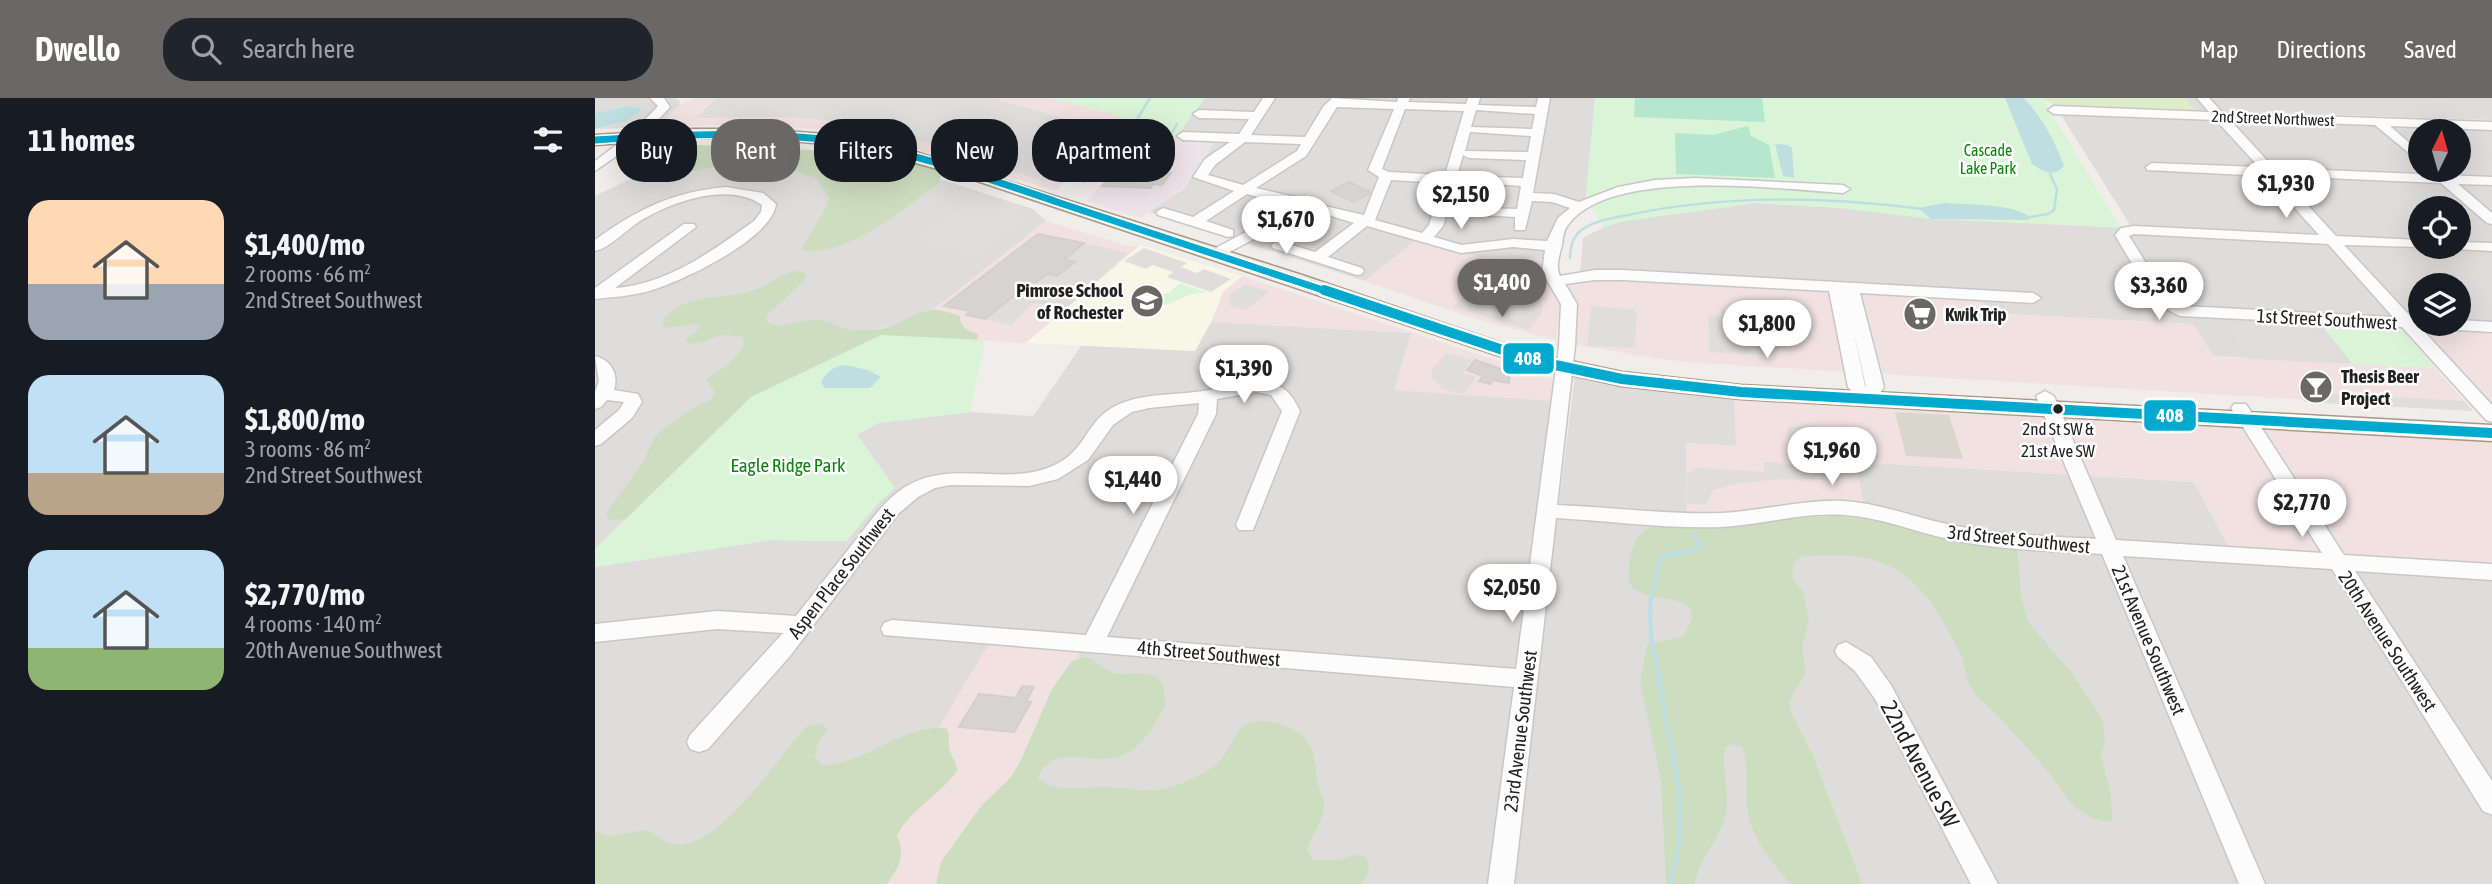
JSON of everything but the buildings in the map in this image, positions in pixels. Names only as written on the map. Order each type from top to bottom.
[{"type":"main road","points":[[697,135],[741,134],[825,139],[896,152],[1014,188],[1430,325],[1483,346],[1703,389],[1867,391],[2243,414],[2492,433]]},
{"type":"main road","points":[[595,140],[616,138]]},
{"type":"main road","points":[[2243,414],[2492,422]]},
{"type":"street","points":[[641,98],[651,103],[657,112]]},
{"type":"street","points":[[651,119],[664,106],[656,98]]},
{"type":"street","points":[[1269,98],[1243,138],[1210,162],[1200,177],[1466,249],[1513,243],[1555,246]]},
{"type":"street","points":[[2203,98],[2492,415]]},
{"type":"street","points":[[1195,222],[1302,153],[1327,110],[1337,101],[1543,104],[1522,220],[1453,210]]},
{"type":"street","points":[[1402,102],[1375,168],[1379,174],[1529,182]]},
{"type":"street","points":[[1424,239],[1436,226],[1455,179],[1475,105]]},
{"type":"street","name":"2nd Street Northwest","points":[[2054,110],[2492,126]]},
{"type":"street","points":[[1199,114],[1257,116]]},
{"type":"street","points":[[2378,122],[2408,148]]},
{"type":"street","points":[[1475,130],[1538,133]]},
{"type":"street","points":[[1183,136],[1311,141]]},
{"type":"street","points":[[1469,154],[1534,156]]},
{"type":"street","points":[[595,170],[616,159]]},
{"type":"street","points":[[2152,167],[2408,174]]},
{"type":"street","points":[[1317,258],[1365,221],[1374,209],[1386,176]]},
{"type":"street","points":[[2471,178],[2492,181]]},
{"type":"street","name":"23rd Avenue Southwest","points":[[1501,884],[1565,363],[1569,304],[1550,269],[1561,224],[1580,207],[1608,193],[1643,184],[1676,182],[1843,189]]},
{"type":"street","points":[[2448,182],[2492,220]]},
{"type":"street","points":[[595,247],[647,211],[683,198],[739,191],[759,196],[769,204],[768,213],[759,224],[689,273],[637,290],[595,295]]},
{"type":"street","points":[[1527,197],[1554,198],[1580,207]]},
{"type":"street","points":[[1215,254],[1308,205]]},
{"type":"street","points":[[1163,212],[1228,233]]},
{"type":"street","points":[[595,295],[689,227]]},
{"type":"street","points":[[2142,268],[2123,237],[2126,231],[2408,243]]},
{"type":"street","points":[[1278,246],[1357,271]]},
{"type":"street","points":[[2471,246],[2492,247]]},
{"type":"street","name":"1st Street Southwest","points":[[2142,268],[2165,304],[2180,311],[2492,327]]},
{"type":"street","points":[[1555,281],[1613,274],[2033,298]]},
{"type":"street","points":[[1843,287],[1867,391]]},
{"type":"street","points":[[595,361],[601,364],[608,375],[600,398],[627,396],[632,398],[633,402],[626,414],[595,440]]},
{"type":"street","name":"Aspen Place Southwest","points":[[699,742],[753,685],[891,509],[911,492],[951,477],[1028,479],[1052,473],[1083,456],[1109,419],[1121,411],[1159,401],[1209,396],[1241,386],[1253,386],[1282,395],[1289,402],[1291,418],[1246,525]]},
{"type":"street","points":[[1093,644],[1207,414],[1209,396]]},
{"type":"street","name":"21st Avenue Southwest","points":[[2048,403],[2252,884]]},
{"type":"street","name":"20th Avenue Southwest","points":[[2243,414],[2492,803]]},
{"type":"street","name":"3rd Street Southwest","points":[[1548,511],[1718,520],[1766,517],[1818,508],[1843,508],[1980,537],[2110,548],[2492,572]]},
{"type":"street","points":[[595,633],[717,620],[801,625]]},
{"type":"street","name":"4th Street Southwest","points":[[892,629],[1526,679]]},
{"type":"street","name":"22nd Avenue SW","points":[[1846,651],[1863,664],[1883,692],[1985,884]]},
{"type":"shaded area","points":[[595,98],[674,98],[679,100],[680,105],[666,119],[626,119],[641,111],[641,108],[628,106],[595,113]]},
{"type":"shaded area","points":[[693,98],[1050,98],[1125,117],[1032,119],[1032,182],[1064,182],[1056,191],[1018,179],[1018,119],[931,119],[931,153],[917,149],[917,119],[814,119],[814,129],[800,128],[800,119],[711,119],[711,125],[697,126],[697,119],[666,119],[680,105]]},
{"type":"shaded area","points":[[717,98],[992,98],[1066,119],[1032,119],[1032,177],[1018,173],[1018,119],[931,119],[931,144],[917,140],[917,119],[695,118]]},
{"type":"shaded area","points":[[1205,98],[1595,98],[1586,197],[1556,219],[1544,259],[1480,257],[1415,241],[1365,281],[1149,212],[1184,189],[1216,140],[1175,137]]},
{"type":"shaded area","points":[[2185,98],[2492,98],[2492,120],[2195,110]]},
{"type":"shaded area","points":[[2058,110],[2408,123],[2408,182],[2471,182],[2471,125],[2492,126],[2492,327],[2471,326],[2471,273],[2408,273],[2408,329],[2322,325],[2353,364],[2213,356],[2193,324],[1989,313],[1580,273],[1583,238],[1604,227],[1624,221],[1755,203],[1841,208],[1932,219],[2132,228]]},
{"type":"shaded area","points":[[616,124],[616,128],[596,129]]},
{"type":"shaded area","points":[[1175,137],[1217,140],[1184,189],[1140,218],[1087,201],[1103,182],[1175,182]]},
{"type":"shaded area","points":[[697,153],[711,154],[711,182],[800,182],[800,161],[814,162],[814,182],[917,182],[917,172],[931,176],[931,182],[949,182],[1033,209],[1046,221],[919,321],[842,335],[757,324],[751,397],[595,549],[595,196],[624,182],[697,182]]},
{"type":"shaded area","points":[[967,203],[1029,214],[968,262],[958,249],[921,242],[922,233]]},
{"type":"shaded area","points":[[1046,221],[1128,246],[1140,245],[1026,343],[977,340],[919,321]]},
{"type":"shaded area","points":[[1415,241],[1480,257],[1544,259],[1544,279],[1560,304],[1556,340],[1473,318],[1365,281]]},
{"type":"shaded area","points":[[1084,243],[1128,253],[1067,308],[1034,303],[1011,325],[985,319],[1031,282],[1036,283],[1047,274],[1074,262],[1064,260]]},
{"type":"shaded area","name":"Pimrose School of Rochester","points":[[1140,245],[1242,276],[1223,292],[1195,351],[1026,343]]},
{"type":"shaded area","points":[[1144,248],[1187,263],[1181,267],[1197,273],[1204,269],[1231,279],[1211,292],[1167,277],[1173,272],[1153,265],[1146,269],[1124,261]]},
{"type":"shaded area","points":[[1476,257],[1525,260],[1526,279],[1540,297],[1543,310],[1529,330],[1453,307],[1467,292],[1468,282],[1477,282],[1481,272],[1471,271]]},
{"type":"shaded area","points":[[1242,276],[1555,380],[1553,401],[1394,390],[1411,333],[1211,322],[1223,292]]},
{"type":"shaded area","points":[[1590,278],[1981,298],[1989,313],[2193,324],[2213,357],[2435,368],[2472,410],[1687,362],[1639,356],[1575,344],[1577,301],[1566,282]]},
{"type":"shaded area","points":[[1245,284],[1269,292],[1245,310],[1229,305],[1231,294]]},
{"type":"shaded area","points":[[1591,306],[1634,310],[1637,315],[1635,348],[1587,346]]},
{"type":"shaded area","points":[[1721,310],[1746,312],[1747,317],[1762,318],[1766,355],[1709,352],[1708,315],[1721,316]]},
{"type":"shaded area","points":[[1211,322],[1412,333],[1395,390],[1561,401],[1549,510],[1558,511],[1575,375],[1734,397],[1737,446],[1686,443],[1687,503],[1869,531],[1855,462],[2194,482],[2234,556],[2492,572],[2492,884],[595,884],[595,567],[770,540],[846,541],[880,501],[895,488],[857,435],[878,423],[970,412],[1033,416],[1082,345],[1195,351]]},
{"type":"shaded area","points":[[2228,325],[2308,329],[2313,335],[2324,335],[2341,357],[2329,357],[2333,363],[2250,359]]},
{"type":"shaded area","points":[[2471,329],[2492,330],[2492,410],[2423,336],[2471,336]]},
{"type":"shaded area","points":[[1446,353],[1472,360],[1462,373],[1477,377],[1464,394],[1442,389],[1432,377],[1431,371]]},
{"type":"shaded area","points":[[2298,392],[2464,401],[2473,411],[2305,402]]},
{"type":"shaded area","points":[[1734,397],[2492,438],[2492,572],[2233,556],[2194,482],[1856,462],[1869,532],[1687,519],[1686,443],[1736,446]]},
{"type":"shaded area","points":[[1895,412],[1949,415],[1963,459],[1906,456]]},
{"type":"shaded area","points":[[1815,426],[1821,444],[1825,480],[1783,479],[1739,483],[1713,490],[1705,505],[1687,503],[1687,474],[1696,468],[1764,472],[1764,462],[1790,464],[1787,427]]},
{"type":"shaded area","points":[[988,645],[1080,652],[961,884],[708,884],[902,789]]},
{"type":"green space","points":[[1050,98],[1205,98],[1177,136],[1175,119],[1122,119],[1124,117]]},
{"type":"green space","name":"Cascade Lake Park","points":[[1595,98],[2042,98],[2120,227],[1931,219],[1841,208],[1755,203],[1624,221],[1604,227],[1586,197]]},
{"type":"green space","points":[[1635,98],[1762,98],[1765,122],[1634,117]]},
{"type":"green space","points":[[2042,98],[2185,98],[2197,112],[2058,107]]},
{"type":"green space","points":[[1748,126],[1751,136],[1769,145],[1775,178],[1676,174],[1675,133],[1713,135]]},
{"type":"green space","points":[[697,145],[711,146],[711,168],[697,171]]},
{"type":"green space","points":[[800,150],[814,150],[814,177],[800,173]]},
{"type":"green space","points":[[917,162],[931,168],[931,182],[938,182],[890,219],[855,240],[819,251],[802,250],[829,198],[819,182],[917,182]]},
{"type":"green space","points":[[800,270],[807,275],[804,281],[766,316],[767,322],[787,325],[820,320],[849,330],[870,330],[890,327],[921,312],[934,310],[960,316],[965,328],[978,334],[977,341],[635,519],[609,520],[606,513],[643,462],[655,436],[689,410],[710,400],[715,393],[706,379],[729,364],[744,346],[743,337],[731,335],[697,343],[684,342],[700,327],[698,324],[665,328],[662,323],[678,307],[689,302],[748,292]]},
{"type":"green space","points":[[1180,283],[1206,292],[1192,294],[1153,310],[1141,305],[1151,296],[1169,293]]},
{"type":"green space","points":[[2321,325],[2400,328],[2435,368],[2353,364]]},
{"type":"green space","name":"Eagle Ridge Park","points":[[881,335],[985,340],[970,412],[878,423],[857,435],[895,488],[880,501],[846,541],[770,540],[595,567],[595,549],[751,397]]},
{"type":"green space","points":[[1836,516],[1874,520],[1929,531],[1948,525],[1960,525],[1992,533],[2017,546],[2021,597],[2028,622],[2073,674],[2103,721],[2105,741],[2101,754],[2111,796],[2113,820],[2096,819],[2069,801],[2035,757],[1976,694],[1968,682],[1961,655],[1932,605],[1901,573],[1882,563],[1859,557],[1800,557],[1794,564],[1792,577],[1803,592],[1809,619],[1802,647],[1806,672],[1789,702],[1791,712],[1814,758],[1862,884],[1790,884],[1763,849],[1753,830],[1747,808],[1747,769],[1744,754],[1742,747],[1732,744],[1725,748],[1724,756],[1726,814],[1700,866],[1695,884],[1666,884],[1661,781],[1640,682],[1647,645],[1683,636],[1691,621],[1691,610],[1674,600],[1637,591],[1630,584],[1629,564],[1635,543],[1645,530],[1658,525]]},
{"type":"green space","points":[[1087,657],[1114,673],[1144,674],[1157,678],[1164,690],[1164,708],[1137,746],[1122,756],[1103,759],[1071,757],[1052,761],[1038,778],[1044,783],[1067,788],[1164,789],[1213,767],[1244,726],[1256,721],[1279,724],[1294,730],[1308,743],[1324,800],[1323,815],[1307,849],[1313,860],[1338,860],[1358,854],[1367,858],[1369,870],[1362,884],[936,884],[941,862],[981,806],[1011,777],[1020,762],[1052,689],[1072,661]]},
{"type":"green space","points":[[820,724],[828,729],[818,742],[815,757],[822,765],[854,758],[914,732],[930,728],[946,728],[948,731],[950,750],[957,771],[903,826],[897,836],[901,850],[900,861],[887,884],[595,884],[595,831],[608,836],[648,830],[666,842],[684,844],[703,837],[743,802],[807,726]]},
{"type":"water","points":[[2005,98],[2024,98],[2037,113],[2064,166],[2060,170],[2048,173],[2032,164]]},
{"type":"water","points":[[628,106],[641,108],[641,111],[630,119],[616,119],[616,124],[595,129],[595,113]]},
{"type":"water","points":[[1775,144],[1792,148],[1794,178],[1783,176]]},
{"type":"water","points":[[1944,203],[2001,207],[2022,212],[2030,217],[2028,220],[1931,219],[1922,211],[1923,207]]},
{"type":"water","points":[[845,365],[868,370],[881,377],[870,388],[825,388],[821,382],[825,375]]},
{"type":"waterway","points":[[1137,119],[1150,98]]},
{"type":"waterway","points":[[1175,128],[1177,124]]},
{"type":"waterway","points":[[2030,217],[2048,214],[2054,210],[2057,189],[2050,174]]},
{"type":"waterway","points":[[1570,258],[1574,239],[1583,229],[1609,219],[1665,208],[1739,201],[1812,200],[1923,209]]},
{"type":"waterway","points":[[1691,533],[1701,543],[1700,547]]},
{"type":"waterway","points":[[1670,884],[1679,846],[1680,797],[1651,636],[1650,604],[1660,560],[1665,556],[1699,549],[1700,546]]},
{"type":"transit line","name":"408","points":[[595,140],[693,133],[759,134],[824,139],[883,149],[965,171],[1536,361],[1622,379],[1741,392],[2492,433]]},
{"type":"place","name":"Pimrose School of Rochester","points":[[1147,301]]},
{"type":"place","name":"Kwik Trip","points":[[1920,314]]},
{"type":"place","name":"Thesis Beer Project","points":[[2316,387]]},
{"type":"place","name":"2nd St SW & 21st Ave SW","points":[[2058,409]]}]
